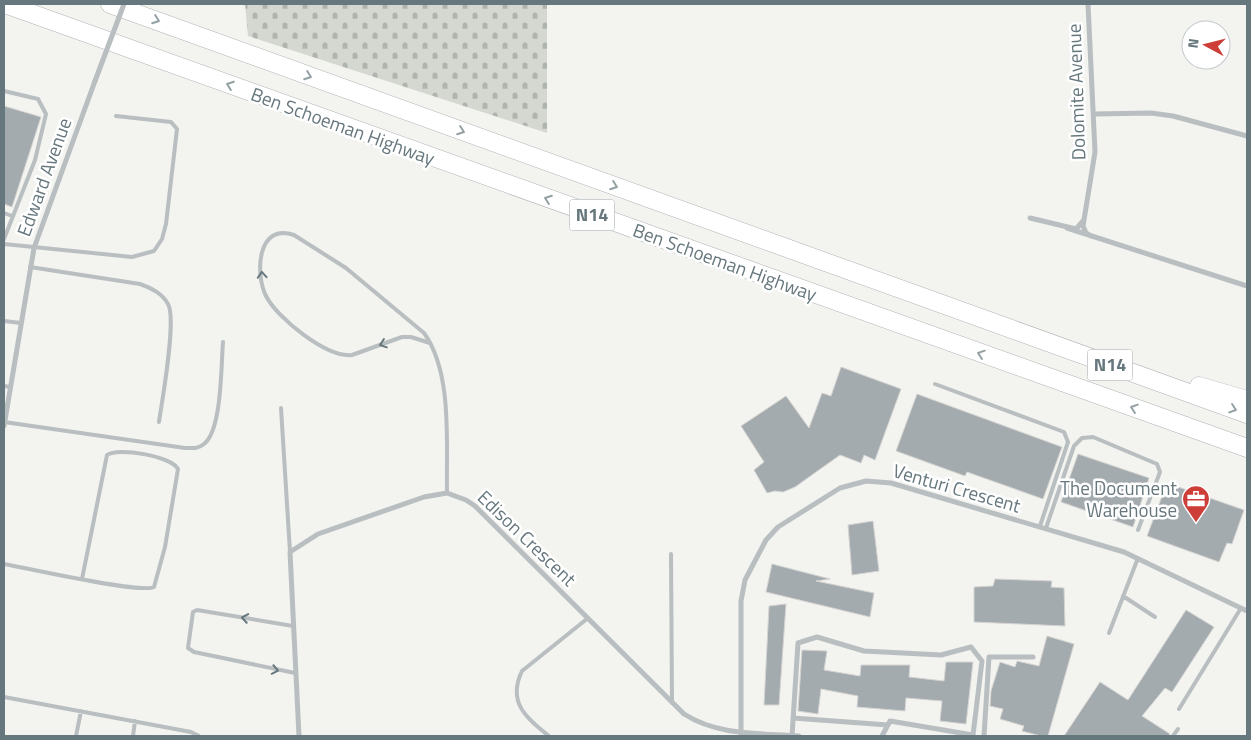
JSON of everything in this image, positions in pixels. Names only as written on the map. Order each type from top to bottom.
[{"type":"highway","name":"Ben Schoeman Highway","points":[[5,4],[1247,448]]},
{"type":"highway","name":"Ben Schoeman Highway","points":[[110,4],[1247,414]]},
{"type":"highway","points":[[974,315],[1247,400]]},
{"type":"highway","points":[[1180,424],[1247,455]]},
{"type":"street","name":"Edward Avenue","points":[[4,426],[34,248],[124,4]]},
{"type":"street","name":"Dolomite Avenue","points":[[1084,218],[1094,166],[1094,114],[1088,4]]},
{"type":"street","points":[[1094,114],[1151,113],[1173,116],[1247,136]]},
{"type":"street","points":[[1030,218],[1067,228],[1247,286]]},
{"type":"street","points":[[1067,228],[1076,229],[1084,218]]},
{"type":"street","points":[[1084,218],[1084,231],[1091,236]]},
{"type":"street","name":"Venturi Crescent","points":[[741,734],[740,615],[743,588],[766,540],[778,527],[840,488],[866,481],[891,483],[1040,526],[1138,558],[1247,611]]},
{"type":"street","name":"Edison Crescent","points":[[290,552],[318,534],[424,497],[447,493],[466,500],[475,506],[672,703],[696,721],[741,734],[800,736]]},
{"type":"street","points":[[290,552],[299,736]]},
{"type":"street","points":[[792,736],[798,643],[817,637],[864,651],[941,655],[971,647],[982,661],[973,735],[890,721],[882,736]]},
{"type":"street","points":[[984,736],[989,657],[1033,657]]},
{"type":"street","points":[[793,718],[888,725]]},
{"type":"lane","points":[[4,91],[38,99],[42,102],[46,114],[35,160],[4,239]]},
{"type":"lane","points":[[4,244],[132,257],[154,251],[158,246],[166,224],[177,130],[171,122],[116,116]]},
{"type":"lane","points":[[4,213],[12,216]]},
{"type":"lane","points":[[430,343],[411,337],[402,337],[352,355],[330,351],[290,324],[266,296],[262,271],[264,245],[270,236],[284,232],[319,249],[346,268],[418,328],[430,343],[439,361],[446,413],[447,493]]},
{"type":"lane","points":[[30,267],[140,284],[153,289],[169,304],[171,329],[159,422]]},
{"type":"lane","points":[[4,321],[21,323]]},
{"type":"lane","points":[[4,422],[176,447],[199,447],[208,441],[214,425],[224,342]]},
{"type":"lane","points":[[935,384],[1064,432],[1068,442],[1040,526]]},
{"type":"lane","points":[[4,386],[10,387]]},
{"type":"lane","points":[[281,408],[290,552]]},
{"type":"lane","points":[[1046,528],[1074,446],[1082,438],[1093,437],[1158,464],[1160,472],[1138,530]]},
{"type":"lane","points":[[4,564],[82,579],[147,589],[154,586],[165,547],[178,475],[178,469],[172,462],[156,456],[119,452],[107,456],[82,579]]},
{"type":"lane","points":[[671,554],[672,703]]},
{"type":"lane","points":[[1109,634],[1138,558]]},
{"type":"lane","points":[[1123,596],[1155,617]]},
{"type":"lane","points":[[1179,709],[1241,608]]},
{"type":"lane","points":[[293,626],[197,610],[193,612],[188,648],[203,654],[295,673]]},
{"type":"lane","points":[[549,736],[526,718],[517,698],[517,681],[522,671],[588,618]]},
{"type":"lane","points":[[4,697],[192,732],[199,736]]},
{"type":"lane","points":[[76,736],[81,710]]},
{"type":"lane","points":[[133,736],[135,721]]},
{"type":"lane","points":[[1173,736],[1178,729]]},
{"type":"green space","points":[[245,4],[547,4],[547,133],[248,36]]},
{"type":"building","points":[[4,106],[41,117],[12,207],[4,204]]},
{"type":"building","points":[[841,367],[901,389],[875,460],[864,455],[861,463],[840,455],[795,487],[783,492],[767,493],[754,470],[764,462],[741,426],[786,396],[809,428],[822,393],[831,396]]},
{"type":"building","points":[[917,394],[1062,447],[1043,499],[967,472],[965,476],[896,451]]},
{"type":"building","points":[[1078,454],[1149,478],[1133,527],[1061,502]]},
{"type":"building","name":"The Document Warehouse","points":[[1167,483],[1244,510],[1232,544],[1227,543],[1219,562],[1147,536]]},
{"type":"building","points":[[873,521],[879,571],[852,575],[848,525]]},
{"type":"building","points":[[772,564],[830,579],[816,581],[874,593],[870,617],[766,592]]},
{"type":"building","points":[[995,579],[1052,581],[1051,587],[1064,588],[1065,626],[974,622],[974,587],[993,586]]},
{"type":"building","points":[[786,604],[779,705],[764,705],[769,606]]},
{"type":"building","points":[[1186,610],[1214,627],[1172,692],[1165,688],[1142,716],[1170,734],[1169,736],[1064,736],[1100,682],[1128,700]]},
{"type":"building","points":[[1047,636],[1074,644],[1048,736],[1041,736],[1022,731],[1024,726],[1000,719],[1003,709],[990,706],[991,691],[1000,662],[1015,667],[1017,661],[1039,666]]},
{"type":"building","points":[[802,650],[827,651],[824,670],[860,676],[861,665],[910,665],[909,677],[944,681],[946,662],[973,662],[966,724],[940,721],[942,701],[906,698],[905,711],[857,707],[858,696],[821,689],[818,714],[798,711]]},
{"type":"place","name":"The Document Warehouse","points":[[1196,523]]}]
